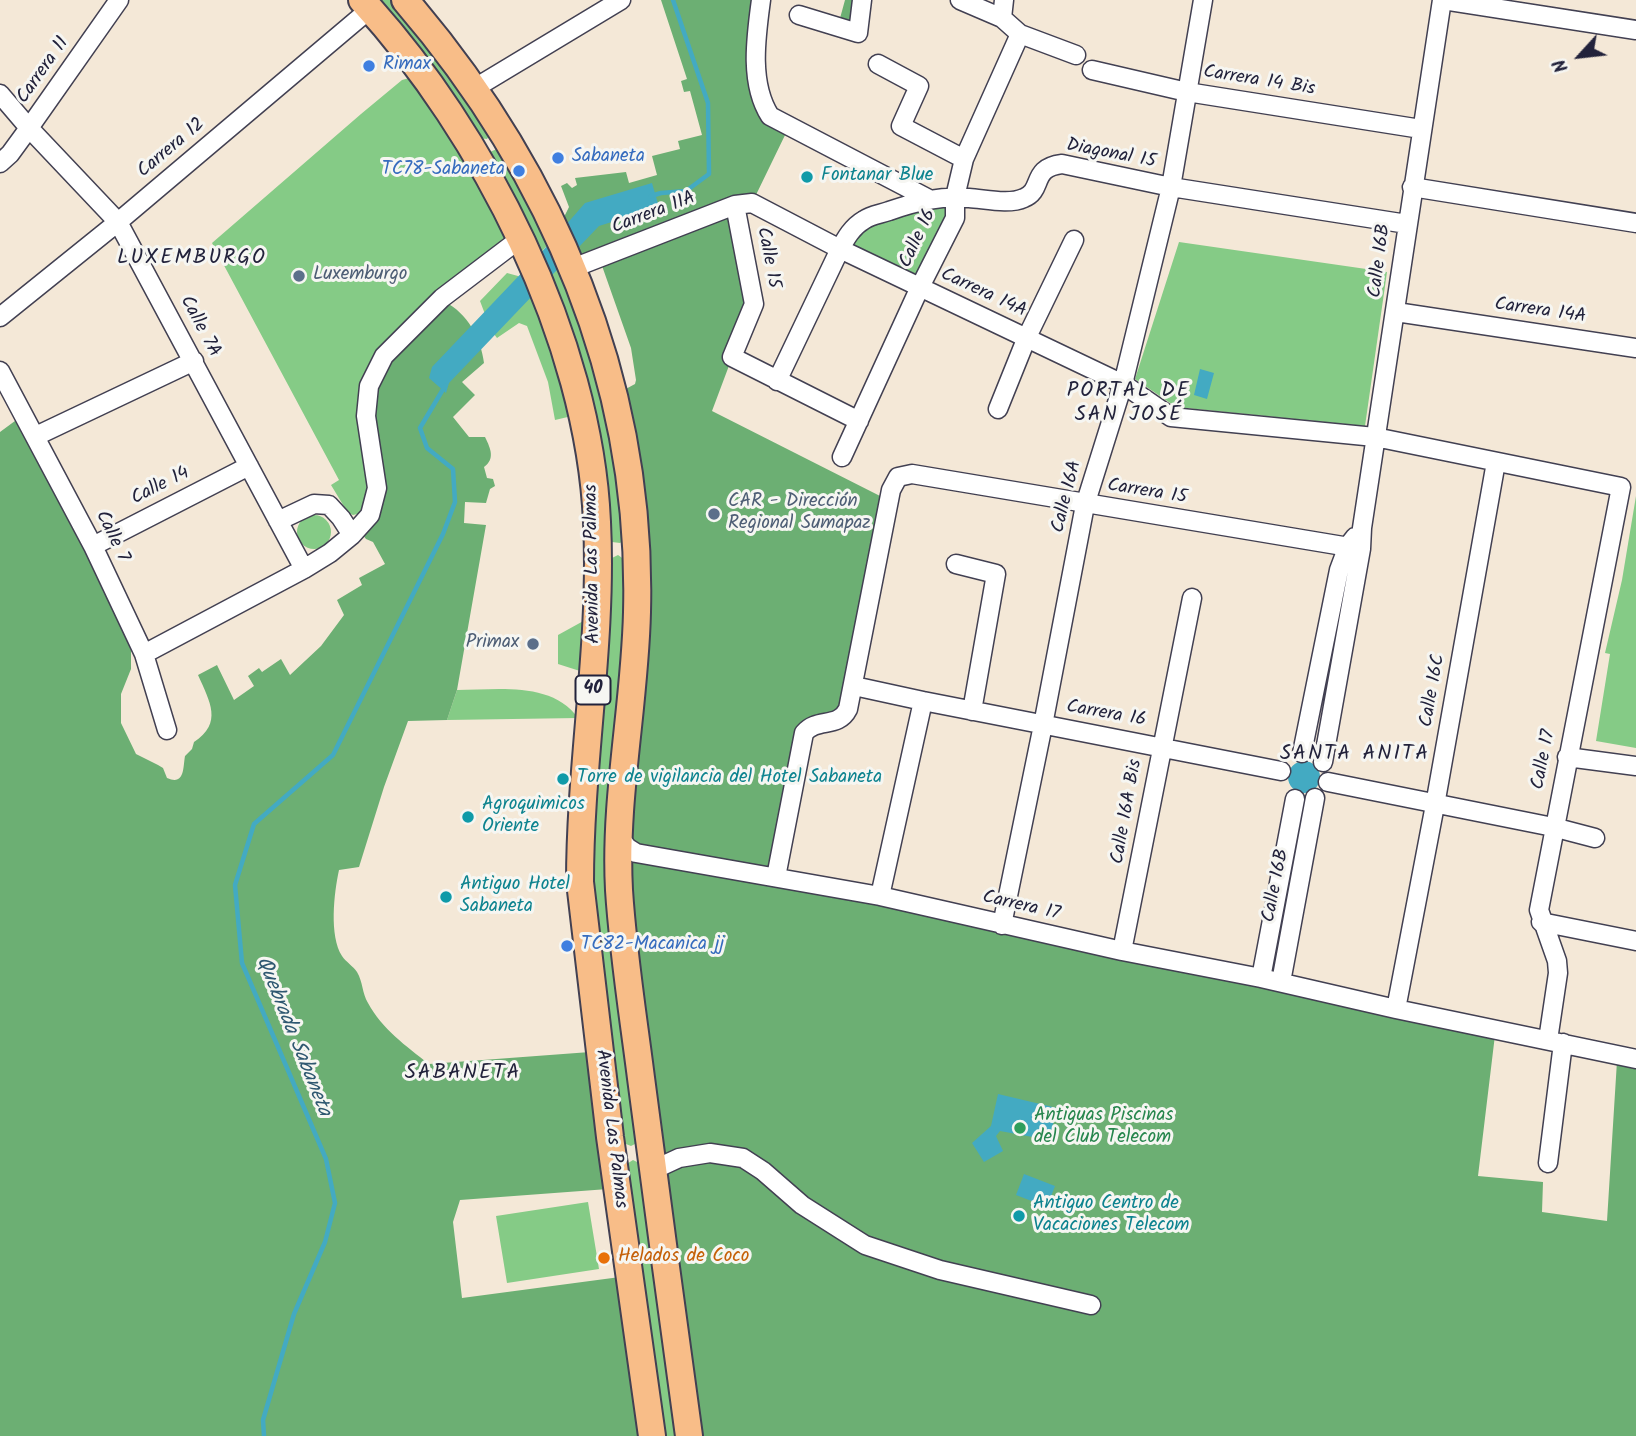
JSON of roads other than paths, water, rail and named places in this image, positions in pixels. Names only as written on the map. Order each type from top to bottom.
[{"type":"main road","name":"Avenida Las Palmas","points":[[405,0],[475,88],[506,135],[546,206],[598,334],[616,404],[629,475],[636,548],[636,648],[623,776],[625,852],[622,934],[689,1436]]},
{"type":"main road","name":"Avenida Las Palmas","points":[[366,4],[417,67],[474,152],[520,238],[562,345],[581,415],[593,480],[598,551],[597,623],[580,840],[580,882],[613,1157],[652,1436]]},
{"type":"main road","points":[[474,152],[506,135]]},
{"type":"main road","points":[[598,551],[636,548]]},
{"type":"main road","points":[[613,1157],[651,1160]]},
{"type":"street","name":"Carrera 11","points":[[0,163],[29,128],[119,0]]},
{"type":"street","points":[[475,88],[621,0]]},
{"type":"street","points":[[761,0],[757,86],[761,102],[769,116],[927,198]]},
{"type":"street","points":[[799,15],[858,33],[862,0]]},
{"type":"street","points":[[960,0],[1003,9],[1020,34],[1076,55]]},
{"type":"street","name":"Calle 16A","points":[[1002,925],[1085,505],[1123,384],[1171,187],[1203,0]]},
{"type":"street","points":[[1442,0],[1636,30]]},
{"type":"street","name":"Calle 16B","points":[[1302,753],[1339,570],[1354,547],[1362,528],[1442,0]]},
{"type":"street","name":"Carrera 12","points":[[0,317],[118,222],[366,4]]},
{"type":"street","name":"Calle 16","points":[[842,457],[920,287],[955,218],[955,197],[964,159],[1020,34]]},
{"type":"street","points":[[878,64],[919,86],[901,127],[964,159]]},
{"type":"street","name":"Carrera 14 Bis","points":[[1092,70],[1187,92],[1421,130]]},
{"type":"street","name":"Calle 7A","points":[[0,94],[118,222],[304,569]]},
{"type":"street","name":"Diagonal 15","points":[[777,381],[840,249],[849,233],[865,219],[927,198],[1024,198],[1033,192],[1042,172],[1050,166],[1062,164],[1171,187],[1407,224]]},
{"type":"street","points":[[1412,187],[1636,223]]},
{"type":"street","name":"Carrera 11A","points":[[573,268],[743,204]]},
{"type":"street","name":"Carrera 14A","points":[[743,204],[1123,384],[1171,417],[1375,437],[1621,487]]},
{"type":"street","name":"Calle 15","points":[[743,204],[754,304],[732,357],[777,381]]},
{"type":"street","points":[[144,654],[304,569],[352,535],[369,515],[377,488],[366,416],[369,386],[384,356],[442,298],[520,238]]},
{"type":"street","points":[[998,409],[1027,337],[1074,240]]},
{"type":"street","name":"Carrera 14A","points":[[1395,312],[1636,348]]},
{"type":"street","points":[[36,436],[194,361]]},
{"type":"street","name":"Calle 7","points":[[0,371],[93,546],[144,654],[167,730]]},
{"type":"street","points":[[777,381],[859,421]]},
{"type":"street","name":"Calle 16C","points":[[1396,1009],[1496,462]]},
{"type":"street","name":"Calle 14","points":[[93,546],[249,466]]},
{"type":"street","name":"Carrera 15","points":[[854,686],[891,490],[898,477],[912,474],[1085,505],[1354,547]]},
{"type":"street","name":"Calle 17","points":[[1548,1164],[1558,973],[1557,961],[1541,922],[1539,910],[1621,487]]},
{"type":"street","points":[[278,521],[314,504],[329,505],[352,535]]},
{"type":"street","name":"Calle 16B","points":[[1324,762],[1354,547]]},
{"type":"street","points":[[956,564],[996,574],[972,710]]},
{"type":"street","name":"Calle 16A Bis","points":[[1122,951],[1192,598]]},
{"type":"street","points":[[776,877],[804,733],[813,725],[831,723],[842,718],[848,709],[854,686]]},
{"type":"street","name":"Carrera 16","points":[[854,686],[1281,771]]},
{"type":"street","points":[[880,896],[923,701]]},
{"type":"street","points":[[1302,753],[1314,755],[1324,762],[1328,782],[1325,790],[1315,798],[1295,799],[1283,788],[1281,771],[1290,757],[1302,753]]},
{"type":"street","points":[[1567,757],[1636,766]]},
{"type":"street","points":[[1328,782],[1553,827],[1595,838]]},
{"type":"street","name":"Calle 16B","points":[[1281,982],[1315,798]]},
{"type":"street","name":"Calle 16B","points":[[1261,978],[1295,799]]},
{"type":"street","name":"Carrera 17","points":[[625,852],[880,896],[1122,951],[1281,982],[1636,1059]]},
{"type":"street","points":[[1541,922],[1636,941]]},
{"type":"street","points":[[651,1160],[710,1153],[743,1158],[764,1171],[802,1205],[865,1245],[940,1270],[1091,1306]]},
{"type":"water","points":[[652,183],[659,207],[599,226],[449,383],[446,393],[429,378],[432,367],[585,203]]},
{"type":"water","points":[[1200,369],[1214,373],[1207,399],[1194,395]]},
{"type":"water","points":[[1304,761],[1315,766],[1320,777],[1315,788],[1304,793],[1293,788],[1288,777],[1293,766]]},
{"type":"water","name":"Antiguas Piscinas del Club Telecom","points":[[998,1094],[1057,1108],[1049,1140],[1000,1131],[996,1136],[1003,1151],[984,1162],[972,1143],[991,1126]]},
{"type":"water","name":"Antiguas Piscinas del Club Telecom","points":[[1024,1174],[1055,1186],[1047,1207],[1016,1195]]},
{"type":"waterway","name":"Quebrada Sabaneta","points":[[651,196],[686,191],[709,174],[708,103],[673,0]]},
{"type":"waterway","name":"Quebrada Sabaneta","points":[[264,1436],[263,1420],[294,1314],[325,1242],[335,1203],[326,1159],[242,963],[235,885],[254,824],[333,755],[443,534],[455,502],[453,469],[427,448],[420,428],[445,386]]},
{"type":"place","name":"Rimax","points":[[369,66]]},
{"type":"place","name":"Sabaneta","points":[[558,158]]},
{"type":"place","name":"TC78-Sabaneta","points":[[519,171]]},
{"type":"place","name":"Fontanar Blue","points":[[807,177]]},
{"type":"place","name":"Luxemburgo","points":[[299,276]]},
{"type":"place","name":"CAR - Dirección Regional Sumapaz","points":[[714,514]]},
{"type":"place","name":"Primax","points":[[533,644]]},
{"type":"place","name":"Torre de vigilancia del Hotel Sabaneta","points":[[563,779]]},
{"type":"place","name":"Agroquimicos Oriente","points":[[468,817]]},
{"type":"place","name":"Antiguo Hotel Sabaneta","points":[[446,897]]},
{"type":"place","name":"TC82-Macanica jj","points":[[567,946]]},
{"type":"place","name":"Antiguas Piscinas del Club Telecom","points":[[1020,1128]]},
{"type":"place","name":"Antiguo Centro de Vacaciones Telecom","points":[[1019,1216]]},
{"type":"place","name":"Helados de Coco","points":[[604,1258]]},
{"type":"district","name":"LUXEMBURGO","points":[[192,259]]},
{"type":"district","name":"PORTAL DE SAN JOSÉ","points":[[1129,404]]},
{"type":"district","name":"SANTA ANITA","points":[[1355,755]]},
{"type":"district","name":"SABANETA","points":[[463,1074]]}]
